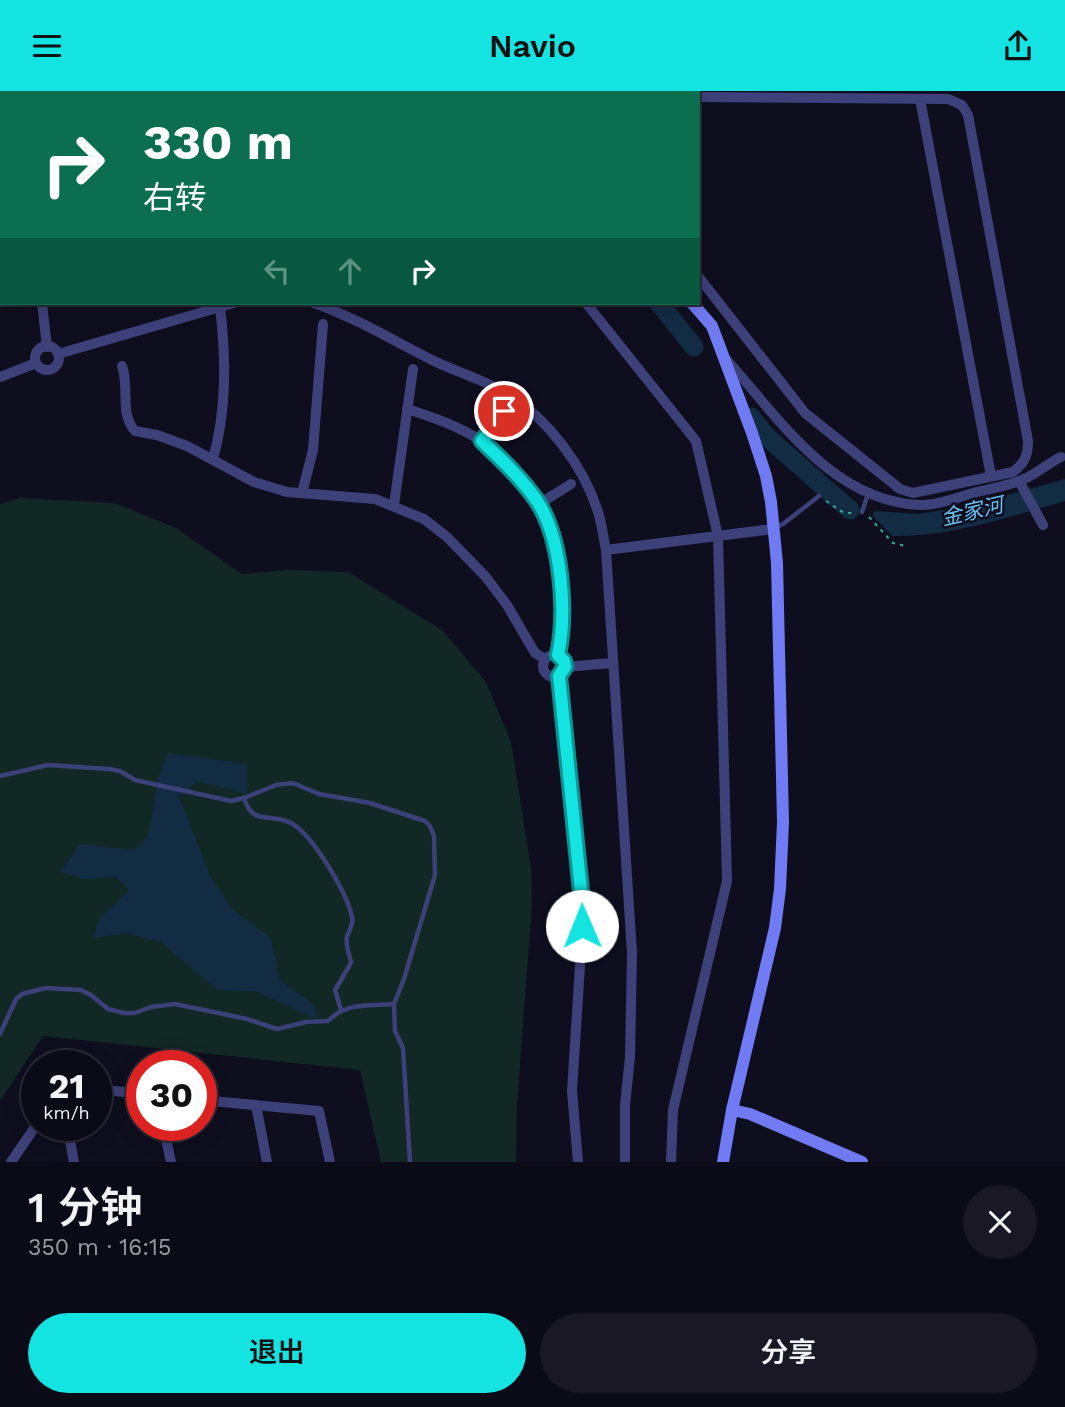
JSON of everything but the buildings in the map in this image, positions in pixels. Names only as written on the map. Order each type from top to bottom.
[{"type":"street","points":[[700,97],[920,99],[956,101],[962,105],[968,115],[1028,441],[1028,453],[1022,465],[1013,472],[913,493],[900,489],[806,413],[700,279]]},
{"type":"street","points":[[920,99],[991,476]]},
{"type":"street","points":[[42,305],[47,347]]},
{"type":"street","points":[[58,354],[225,305]]},
{"type":"street","points":[[320,305],[339,312],[433,361],[510,395],[558,440],[578,469],[597,509],[606,550],[632,953],[631,1057],[625,1105],[625,1162]]},
{"type":"street","points":[[588,305],[696,441],[718,536],[727,881],[673,1110],[671,1162]]},
{"type":"street","points":[[694,305],[712,326],[766,476],[777,563],[783,822],[780,890],[775,928],[732,1110],[723,1162]]},
{"type":"street","points":[[213,459],[221,429],[224,388],[225,349],[220,306]]},
{"type":"street","points":[[712,326],[727,313]]},
{"type":"street","points":[[302,493],[313,450],[323,324]]},
{"type":"street","points":[[43,347],[52,347],[58,354],[58,363],[52,370],[43,370],[36,363],[36,353],[43,347]]},
{"type":"street","points":[[723,356],[793,436],[819,461],[849,484],[868,494],[923,505],[1021,485],[1061,457]]},
{"type":"street","points":[[0,377],[36,363]]},
{"type":"street","points":[[121,366],[125,375],[126,419],[135,431],[157,435],[213,459],[254,482],[287,492],[375,499],[424,519],[447,537],[485,576],[507,605],[536,653],[545,659]]},
{"type":"street","points":[[394,505],[413,369]]},
{"type":"street","points":[[407,409],[436,418],[482,441],[515,472],[539,504],[555,545],[562,634],[558,655]]},
{"type":"street","points":[[482,441],[504,411]]},
{"type":"street","points":[[539,504],[571,484]]},
{"type":"street","points":[[1021,485],[1043,525]]},
{"type":"street","points":[[606,550],[773,529]]},
{"type":"street","points":[[578,1162],[572,1091],[582,901],[562,672],[564,661],[558,655],[550,655],[542,666],[543,672],[549,677],[562,672],[612,663]]},
{"type":"street","points":[[217,1101],[319,1111],[330,1162]]},
{"type":"street","points":[[256,1105],[267,1162]]},
{"type":"street","points":[[732,1110],[750,1114],[862,1162]]},
{"type":"street","points":[[10,1162],[25,1141]]},
{"type":"street","points":[[70,1141],[74,1162]]},
{"type":"street","points":[[166,1141],[171,1162]]},
{"type":"lane","points":[[862,512],[868,494]]},
{"type":"lane","points":[[773,529],[819,496]]},
{"type":"lane","points":[[0,776],[48,765],[109,769],[120,771],[139,781],[231,801],[244,799],[276,785],[293,783],[319,794],[370,803],[425,821],[434,835],[435,875],[394,1004],[396,1034],[403,1048],[410,1162]]},
{"type":"lane","points":[[244,799],[248,810],[254,815],[279,819],[300,829],[335,877],[353,921],[346,942],[351,963],[335,990],[341,1010]]},
{"type":"lane","points":[[0,1034],[16,999],[22,994],[46,988],[81,990],[113,1011],[135,1013],[151,1007],[175,1004],[247,1019],[277,1029],[300,1023],[328,1021],[341,1010],[351,1007],[394,1004]]},
{"type":"path","points":[[819,496],[844,513],[862,512],[893,543],[905,546]]},
{"type":"green space","points":[[20,498],[115,503],[176,528],[242,574],[287,570],[348,572],[443,631],[486,682],[511,742],[531,868],[532,904],[517,1104],[516,1162],[381,1162],[360,1070],[217,1055],[217,1050],[174,1050],[43,1036],[34,1050],[21,1050],[21,1069],[0,1101],[0,504]]},
{"type":"water","points":[[1065,479],[1065,501],[958,530],[892,536],[873,516],[874,511],[918,514],[968,506]]},
{"type":"water","points":[[168,753],[247,764],[247,794],[197,781],[179,796],[210,876],[232,909],[271,938],[280,980],[314,1005],[318,1020],[255,991],[217,990],[161,942],[127,933],[93,938],[100,917],[129,891],[117,877],[84,879],[60,872],[80,844],[134,850],[148,836],[159,775]]},
{"type":"waterway","name":"金家河","points":[[661,305],[694,347]]},
{"type":"waterway","name":"金家河","points":[[751,417],[768,438],[850,510]]},
{"type":"route","points":[[504,411],[482,441],[515,472],[539,504],[555,545],[562,634],[558,655],[564,661],[565,667],[559,676],[582,901],[582,926]]}]
